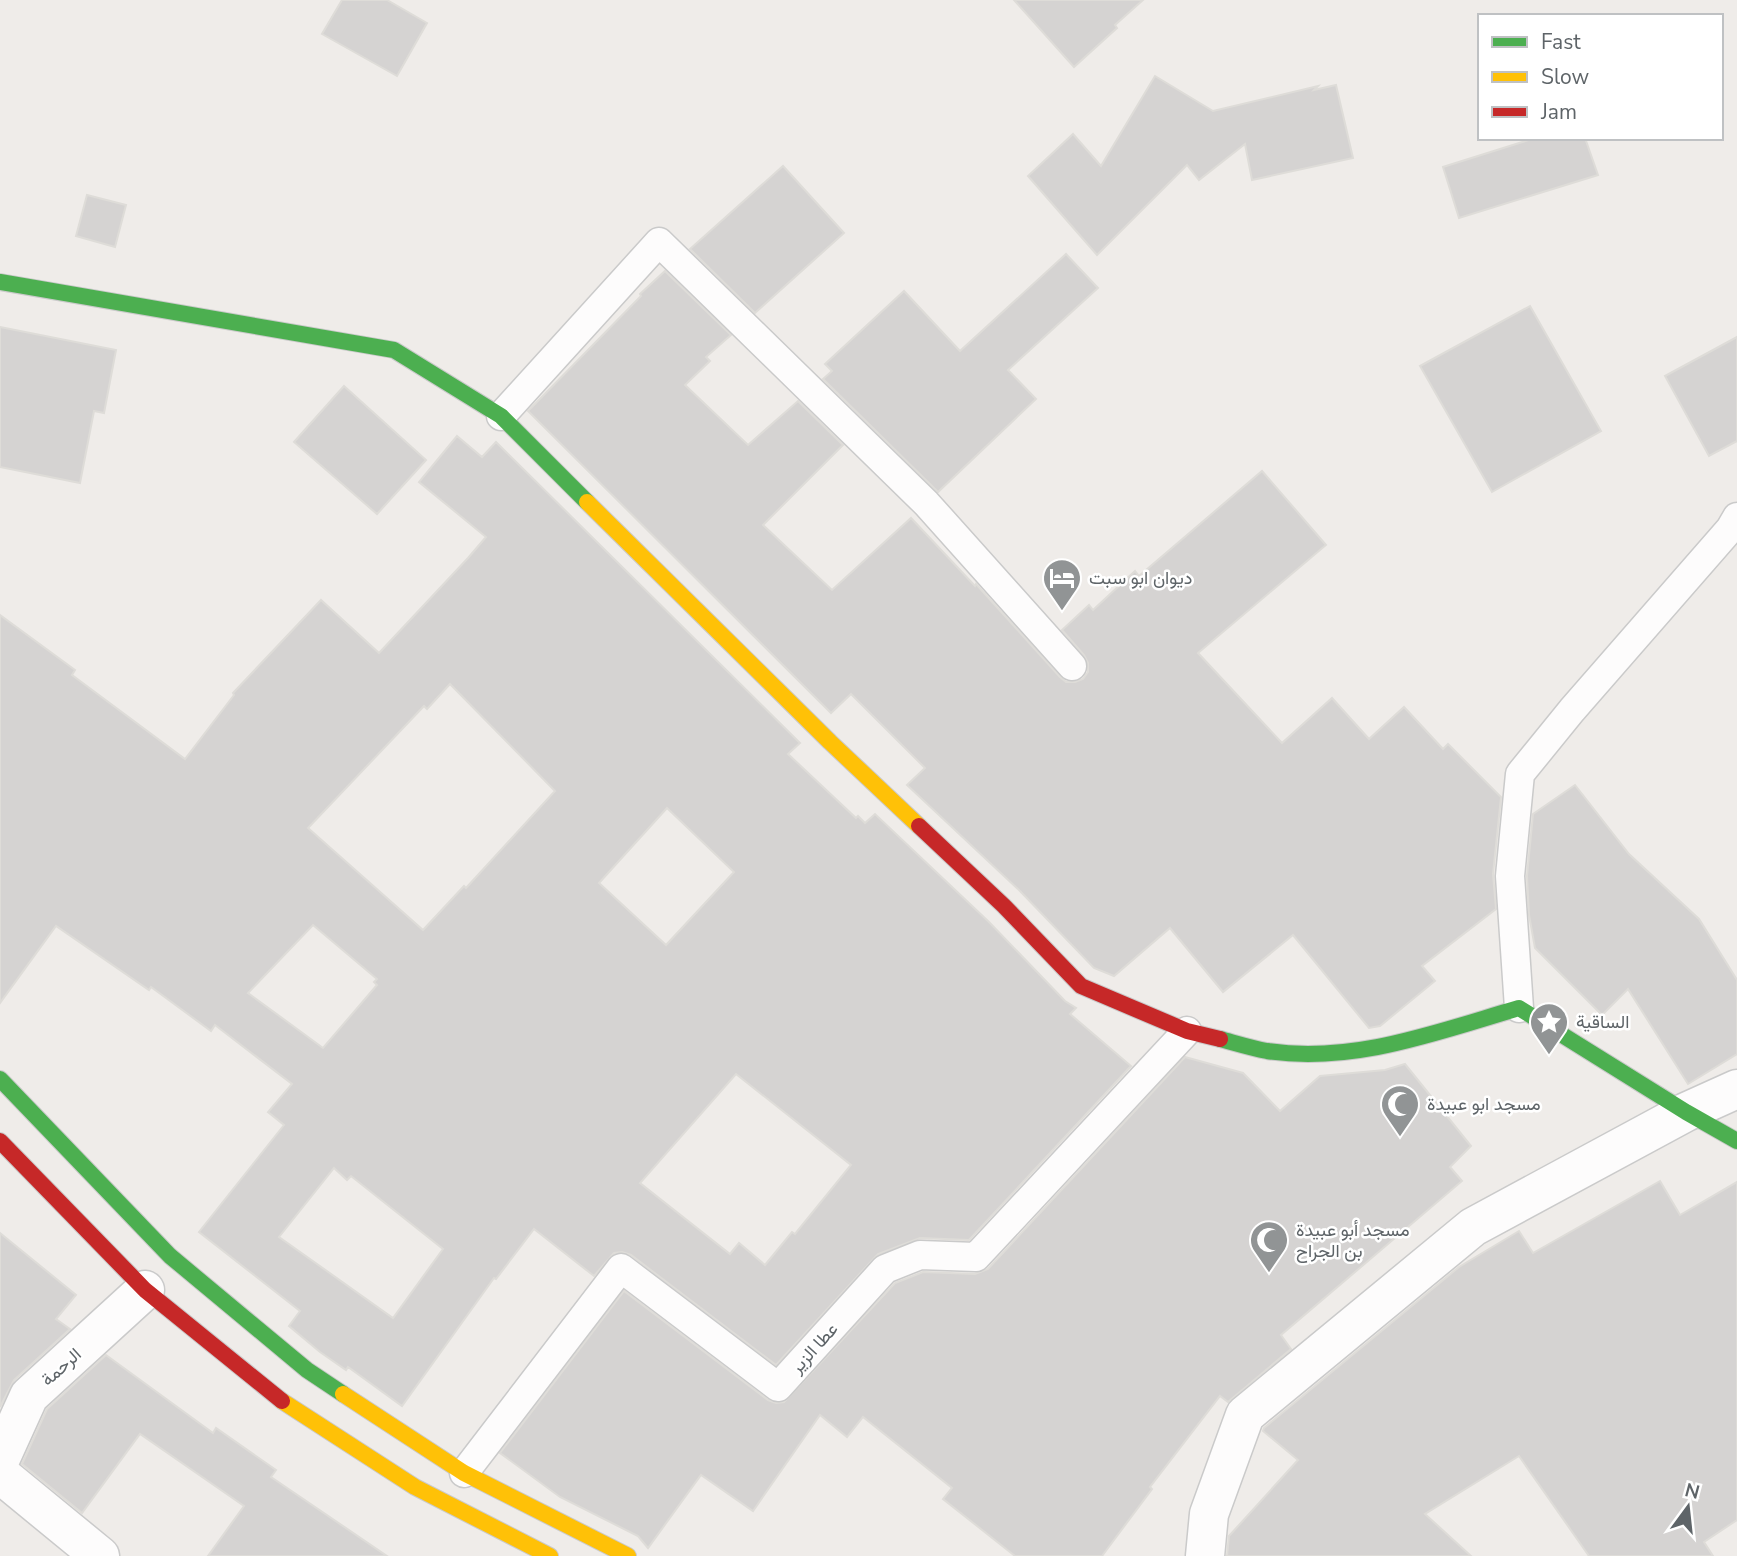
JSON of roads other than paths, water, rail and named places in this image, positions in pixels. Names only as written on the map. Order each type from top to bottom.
[{"type":"street","points":[[0,282],[394,351],[501,416],[830,742],[1004,906],[1081,986],[1187,1031],[1267,1051],[1327,1054],[1383,1048],[1519,1008],[1737,1141]]},
{"type":"street","points":[[0,1079],[170,1256],[307,1370],[464,1473],[628,1556]]},
{"type":"street","points":[[1205,1556],[1209,1514],[1245,1415],[1473,1227],[1686,1112],[1737,1089]]},
{"type":"street","points":[[0,1140],[145,1290],[288,1406],[415,1487],[550,1556]]},
{"type":"street","name":"الرحمة","points":[[0,1460],[29,1396],[145,1290]]},
{"type":"street","points":[[0,1474],[100,1556]]},
{"type":"lane","points":[[501,416],[659,242],[926,503],[1072,666]]},
{"type":"lane","points":[[1519,1008],[1510,876],[1520,774],[1572,710],[1730,529],[1737,517]]},
{"type":"lane","name":"عطا الزير","points":[[464,1473],[621,1268],[778,1387],[885,1269],[920,1255],[976,1256],[1187,1031]]},
{"type":"place","name":"ديوان ابو سبت","points":[[1062,612]]},
{"type":"place","name":"الساقية","points":[[1549,1056]]},
{"type":"place","name":"مسجد ابو عبيدة","points":[[1400,1138]]},
{"type":"place","name":"مسجد أبو عبيدة بن الجراح","points":[[1269,1274]]}]
